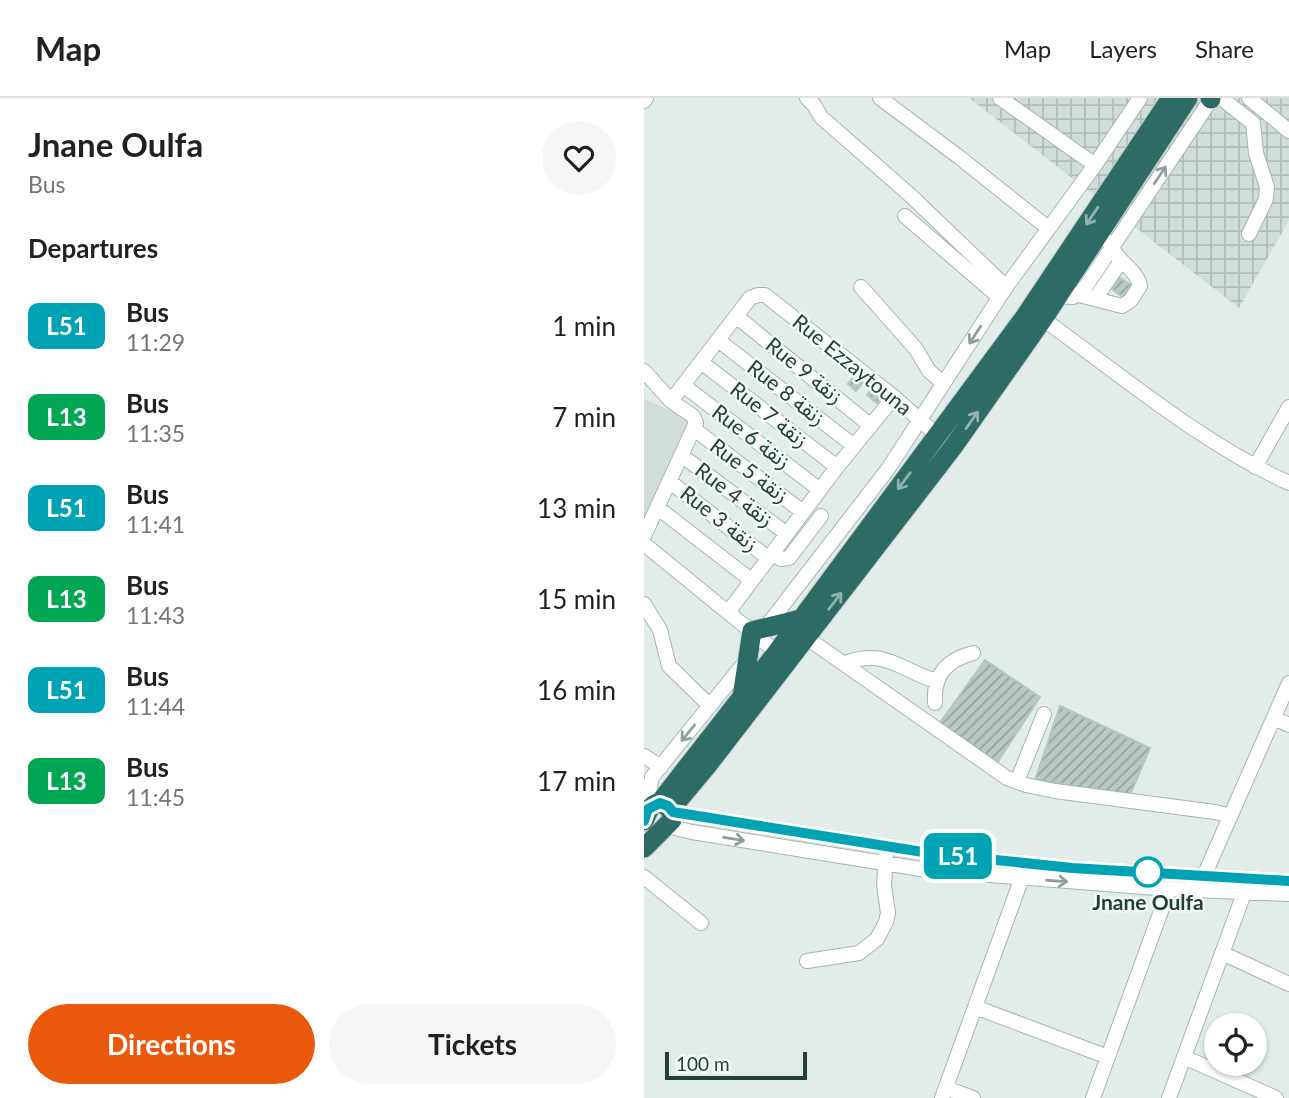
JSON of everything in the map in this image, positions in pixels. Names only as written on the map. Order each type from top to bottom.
[{"type":"highway","points":[[661,812],[804,628],[1024,318],[1171,98]]},
{"type":"highway","points":[[741,698],[746,661],[759,629],[804,628],[953,447],[1043,319],[1188,98]]},
{"type":"highway","points":[[1120,201],[1140,204]]},
{"type":"highway","points":[[644,848],[661,812],[741,698],[783,657]]},
{"type":"street","points":[[807,98],[821,117],[910,195],[1003,292]]},
{"type":"street","points":[[880,98],[1048,228]]},
{"type":"street","points":[[1000,98],[1095,164]]},
{"type":"street","points":[[759,629],[888,469],[1003,292],[1140,98]]},
{"type":"street","points":[[1079,295],[1213,98],[1253,123],[1256,153],[1267,182],[1266,199],[1249,234]]},
{"type":"street","points":[[1249,98],[1289,131]]},
{"type":"street","points":[[905,216],[1003,292]]},
{"type":"street","points":[[1057,296],[1079,295],[1118,306],[1130,302],[1140,282],[1137,275],[1111,248],[1104,226]]},
{"type":"street","points":[[1095,299],[1121,261]]},
{"type":"street","points":[[861,287],[916,349],[929,372],[943,383]]},
{"type":"street","name":"Rue Ezzaytouna","points":[[737,316],[750,298],[765,295],[894,397],[938,436]]},
{"type":"street","points":[[645,373],[671,401],[737,316]]},
{"type":"street","name":"Rue 9 زنقة","points":[[737,316],[871,426]]},
{"type":"street","points":[[1043,319],[1212,442],[1289,483]]},
{"type":"street","name":"Rue 8 زنقة","points":[[718,340],[854,446]]},
{"type":"street","name":"Rue 7 زنقة","points":[[701,362],[837,467]]},
{"type":"street","name":"Rue 6 زنقة","points":[[683,385],[820,490]]},
{"type":"street","points":[[729,611],[837,467],[894,397]]},
{"type":"street","name":"Rue 5 زنقة","points":[[671,401],[693,416],[696,423],[694,429],[803,512]]},
{"type":"street","points":[[1255,467],[1289,407]]},
{"type":"street","points":[[644,536],[694,429]]},
{"type":"street","name":"Rue 4 زنقة","points":[[681,455],[787,534]]},
{"type":"street","name":"Rue 3 زنقة","points":[[669,481],[770,556]]},
{"type":"street","points":[[658,508],[751,580]]},
{"type":"street","points":[[770,556],[789,558],[821,516]]},
{"type":"street","points":[[644,544],[729,611],[759,629],[783,657]]},
{"type":"street","points":[[644,604],[660,630],[669,666],[710,706]]},
{"type":"street","points":[[804,628],[845,663],[1007,778],[1055,792],[1203,810],[1231,816]]},
{"type":"street","points":[[936,703],[936,681],[942,670],[952,661],[973,653]]},
{"type":"street","points":[[845,663],[876,657],[902,664],[915,673],[936,681]]},
{"type":"street","points":[[746,661],[650,784],[649,791],[661,812],[692,832],[927,870],[1022,879],[1169,889],[1246,887],[1289,881]]},
{"type":"street","points":[[1205,876],[1289,683]]},
{"type":"street","points":[[1017,782],[1044,714]]},
{"type":"street","points":[[1274,718],[1289,725]]},
{"type":"street","points":[[644,756],[661,767]]},
{"type":"street","points":[[661,812],[887,847],[1026,863],[1205,876],[1246,887],[1289,894]]},
{"type":"street","points":[[852,859],[855,842]]},
{"type":"street","points":[[807,961],[859,953],[877,939],[887,922],[888,913],[884,885],[887,847]]},
{"type":"street","points":[[972,1098],[944,1093],[1026,863]]},
{"type":"street","points":[[644,877],[701,923]]},
{"type":"street","points":[[1169,1098],[1246,887]]},
{"type":"street","points":[[1093,1098],[1169,889]]},
{"type":"street","points":[[1222,953],[1289,984]]},
{"type":"street","points":[[975,1007],[1108,1057]]},
{"type":"street","points":[[1184,1057],[1276,1098]]},
{"type":"shaded area","points":[[969,98],[1289,98],[1289,220],[1239,308]]},
{"type":"shaded area","points":[[644,399],[694,421],[644,527]]},
{"type":"building","points":[[1114,274],[1134,287],[1126,299],[1106,285]]},
{"type":"building","points":[[856,374],[864,381],[856,391],[848,384]]},
{"type":"building","points":[[873,387],[884,394],[877,403],[867,395]]},
{"type":"building","points":[[985,660],[1040,697],[997,763],[939,724]]},
{"type":"building","points":[[1060,706],[1150,748],[1130,795],[1035,780]]},
{"type":"bus line","name":"L51","points":[[644,821],[652,805],[665,803],[673,812],[929,853],[1072,868],[1289,881]]},
{"type":"place","name":"Jnane Oulfa","points":[[1148,872]]}]
